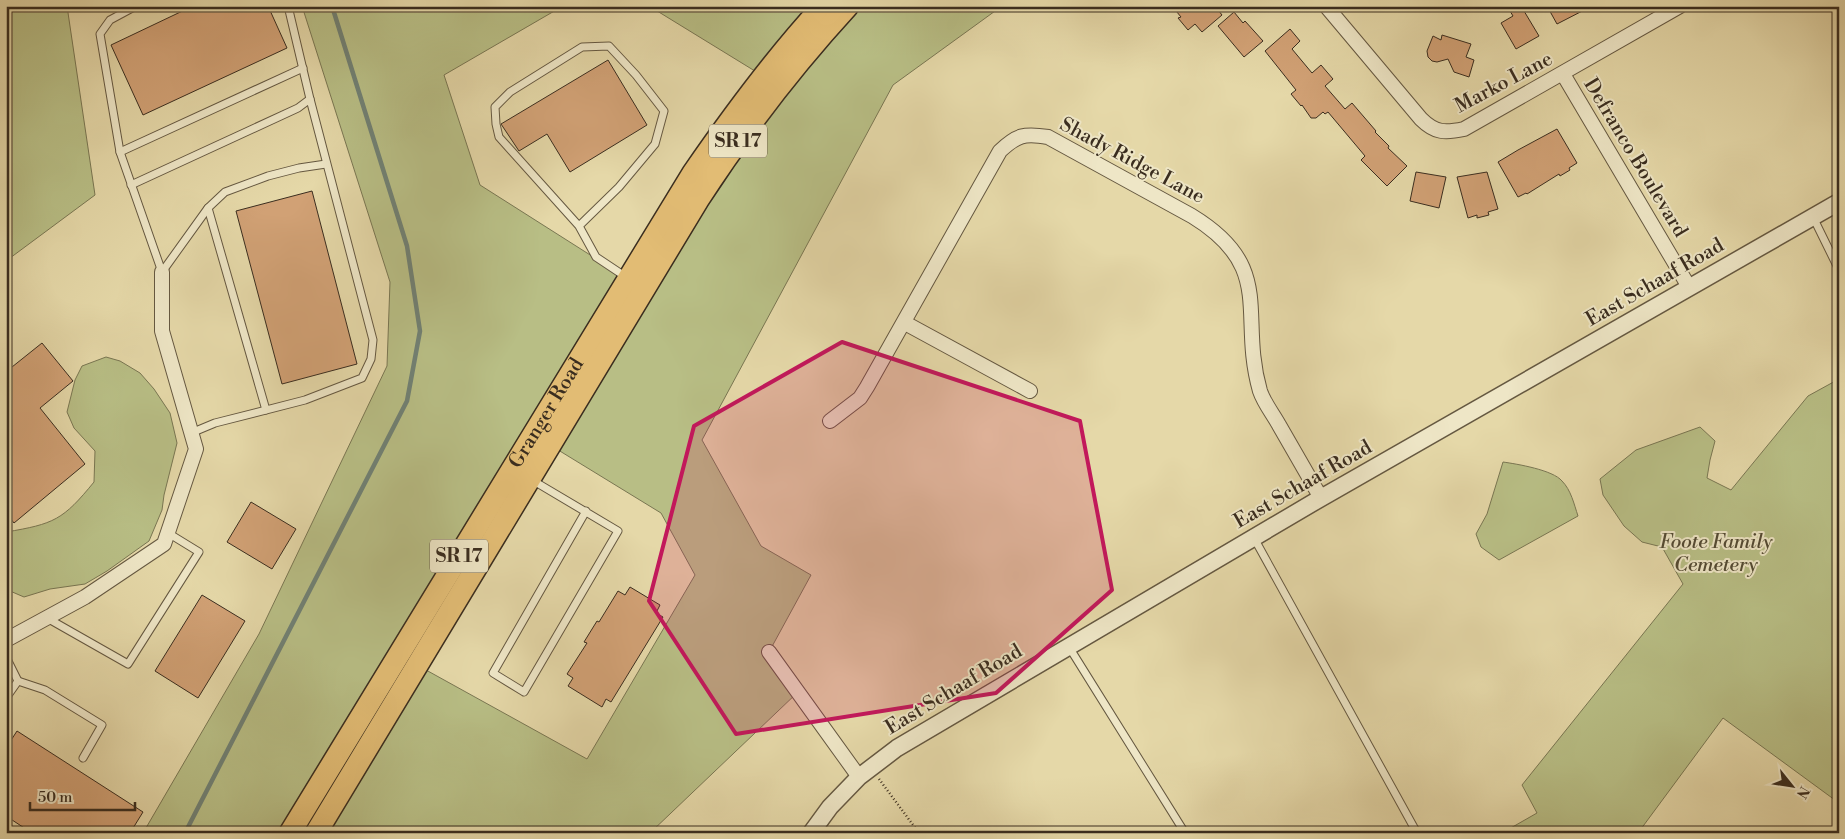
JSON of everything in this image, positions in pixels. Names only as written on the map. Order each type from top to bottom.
[{"type":"main road","name":"Granger Road","points":[[316,833],[530,478],[637,284],[693,173],[763,76],[824,6]]},
{"type":"main road","name":"Granger Road","points":[[290,833],[637,284],[750,124],[814,43],[848,6]]},
{"type":"street","name":"Marko Lane","points":[[1326,6],[1429,127],[1451,132],[1464,129],[1680,6]]},
{"type":"street","name":"Defranco Boulevard","points":[[1563,74],[1689,287]]},
{"type":"street","name":"Shady Ridge Lane","points":[[830,421],[860,398],[1000,152],[1021,135],[1048,137],[1208,226],[1224,239],[1239,259],[1247,275],[1251,297],[1253,359],[1261,393],[1321,498]]},
{"type":"street","name":"East Schaaf Road","points":[[811,833],[830,807],[865,773],[897,748],[1321,498],[1839,202]]},
{"type":"street","points":[[6,640],[85,597],[164,544],[196,449],[162,331],[162,272]]},
{"type":"street","points":[[904,323],[1030,391]]},
{"type":"street","points":[[769,652],[865,773]]},
{"type":"lane","points":[[136,6],[110,20],[100,34],[120,152],[162,272]]},
{"type":"lane","points":[[191,433],[215,423],[305,400],[362,378],[371,358],[373,340],[326,164],[288,6]]},
{"type":"lane","points":[[579,226],[619,187],[655,144],[664,111],[636,75],[609,46],[582,48],[510,92],[495,107],[496,124],[500,137],[579,226],[596,257],[637,284]]},
{"type":"lane","points":[[120,152],[303,68]]},
{"type":"lane","points":[[131,185],[298,108],[310,99]]},
{"type":"lane","points":[[162,272],[208,208],[225,192],[268,176],[299,168],[326,164]]},
{"type":"lane","points":[[208,208],[266,410]]},
{"type":"lane","points":[[1813,217],[1839,270]]},
{"type":"lane","points":[[530,478],[586,511],[618,531],[524,692],[493,673],[586,511]]},
{"type":"lane","points":[[47,618],[128,664],[199,552],[167,532]]},
{"type":"lane","points":[[1254,538],[1417,833]]},
{"type":"lane","points":[[1069,647],[1185,833]]},
{"type":"lane","points":[[6,658],[18,681],[45,690],[102,725],[83,758]]},
{"type":"lane","points":[[6,698],[18,681]]},
{"type":"path","points":[[865,773],[918,833]]},
{"type":"highlighted area","points":[[842,342],[1080,421],[1112,590],[996,693],[736,734],[649,601],[694,426]]},
{"type":"green space","points":[[6,6],[67,6],[95,195],[6,261]]},
{"type":"green space","points":[[302,6],[563,6],[444,75],[480,185],[628,279],[290,833],[143,833],[259,634],[387,366],[390,282]]},
{"type":"green space","points":[[649,6],[823,6],[763,76]]},
{"type":"green space","points":[[848,6],[1002,6],[893,85],[702,440],[761,546],[811,575],[769,652],[798,692],[650,833],[316,833],[417,665],[587,759],[695,575],[661,513],[550,445],[698,200]]},
{"type":"green space","points":[[106,357],[120,361],[140,373],[154,389],[170,413],[177,443],[162,510],[149,541],[107,571],[85,584],[50,589],[24,597],[10,591],[6,586],[6,532],[47,523],[56,518],[74,505],[94,482],[95,451],[74,428],[67,412],[75,380],[82,366]]},
{"type":"green space","name":"Foote Family Cemetery","points":[[1839,379],[1839,803],[1723,718],[1638,833],[1502,833],[1537,813],[1522,785],[1683,584],[1662,547],[1642,542],[1624,526],[1603,495],[1600,479],[1636,450],[1700,427],[1715,441],[1707,478],[1731,490],[1808,396]]},
{"type":"green space","points":[[1503,462],[1534,468],[1557,477],[1568,489],[1578,516],[1499,560],[1481,547],[1476,534],[1487,514]]},
{"type":"building","points":[[193,6],[268,6],[287,48],[143,115],[111,45]]},
{"type":"building","points":[[1172,6],[1215,6],[1222,15],[1202,32],[1195,24],[1188,30],[1178,18],[1181,17]]},
{"type":"building","points":[[1517,6],[1521,6],[1539,36],[1516,49],[1501,23],[1513,16],[1510,11]]},
{"type":"building","points":[[1547,6],[1592,6],[1557,24]]},
{"type":"building","points":[[1234,12],[1263,41],[1244,57],[1218,26]]},
{"type":"building","points":[[1290,29],[1300,41],[1292,49],[1312,73],[1321,65],[1333,79],[1325,86],[1345,109],[1352,103],[1389,146],[1388,148],[1407,166],[1387,186],[1361,160],[1365,156],[1328,112],[1325,114],[1323,112],[1316,118],[1311,118],[1291,94],[1296,90],[1265,51]]},
{"type":"building","points":[[1442,35],[1471,44],[1466,57],[1474,60],[1469,77],[1454,72],[1448,59],[1437,62],[1432,61],[1428,57],[1427,51],[1433,36],[1441,40]]},
{"type":"building","points":[[608,60],[647,125],[570,172],[547,134],[519,151],[501,124]]},
{"type":"building","points":[[1557,129],[1577,163],[1560,176],[1559,174],[1527,194],[1518,197],[1498,162]]},
{"type":"building","points":[[1416,172],[1446,177],[1439,208],[1410,201]]},
{"type":"building","points":[[1487,172],[1498,209],[1488,212],[1489,215],[1477,218],[1477,215],[1468,218],[1457,177]]},
{"type":"building","points":[[312,191],[357,364],[282,384],[236,211]]},
{"type":"building","points":[[42,343],[73,381],[40,408],[85,464],[14,523],[6,513],[6,360],[12,367]]},
{"type":"building","points":[[251,502],[296,529],[272,569],[227,542]]},
{"type":"building","points":[[630,587],[660,605],[656,613],[663,617],[611,702],[606,699],[602,707],[568,686],[573,678],[567,674],[587,643],[584,642],[618,591],[625,595]]},
{"type":"building","points":[[202,595],[245,621],[198,698],[155,671]]},
{"type":"building","points":[[17,731],[143,812],[130,833],[32,833],[6,816],[6,748]]},
{"type":"waterway","points":[[185,833],[407,401],[420,331],[407,246],[332,6]]}]
